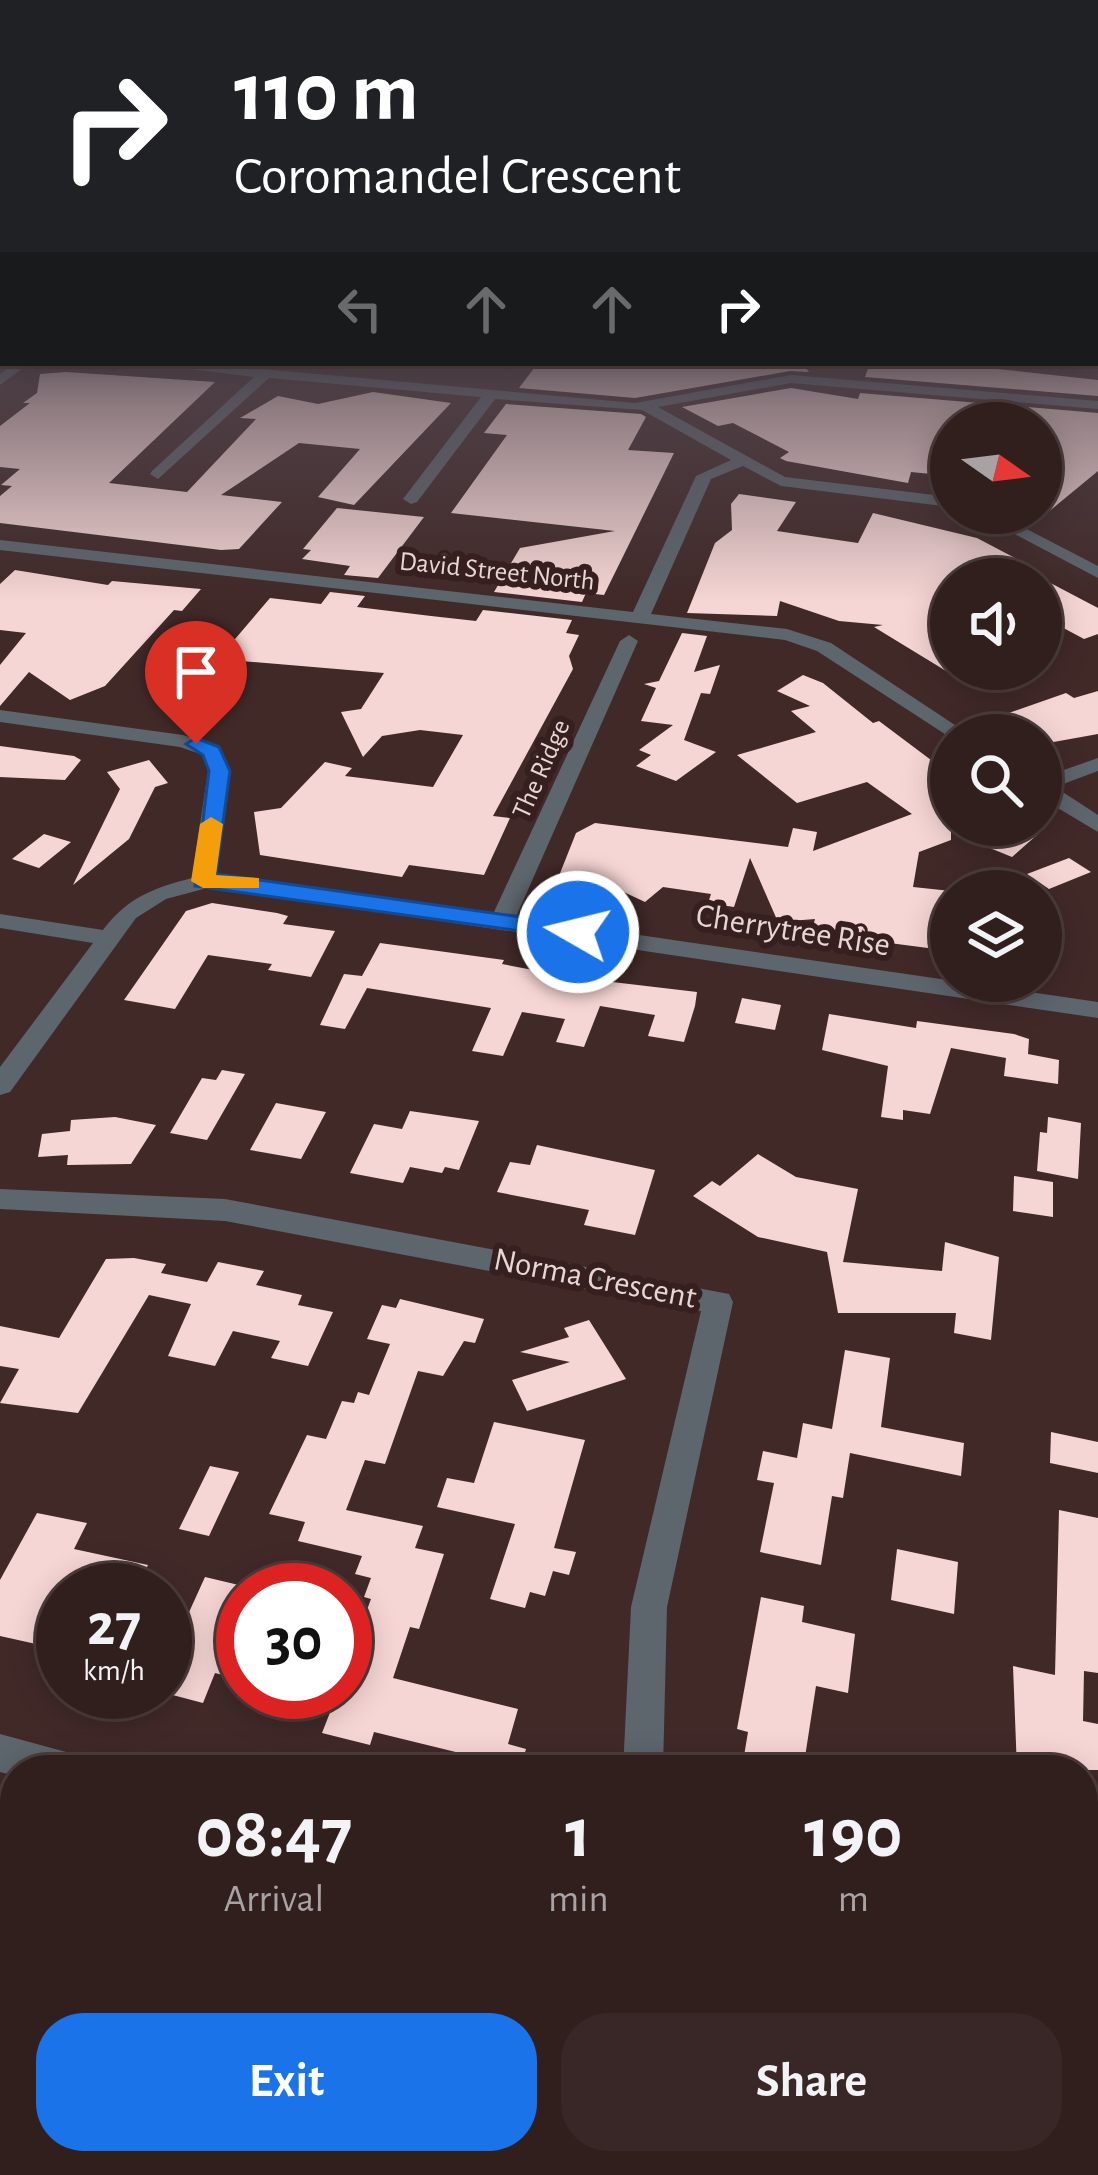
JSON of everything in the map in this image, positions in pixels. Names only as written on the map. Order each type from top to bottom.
[{"type":"street","points":[[158,474],[238,400]]},
{"type":"street","points":[[411,499],[487,400]]},
{"type":"street","points":[[557,400],[647,407],[683,400]]},
{"type":"street","points":[[1033,400],[1098,405]]},
{"type":"street","points":[[647,407],[742,461],[796,485],[930,500]]},
{"type":"street","points":[[640,617],[704,476],[742,461]]},
{"type":"street","points":[[1023,534],[1098,573]]},
{"type":"street","name":"David Street North","points":[[0,545],[640,617],[815,643],[930,716]]},
{"type":"street","name":"The Ridge","points":[[502,921],[629,640]]},
{"type":"street","points":[[0,716],[183,741],[212,752],[219,771],[203,881]]},
{"type":"street","points":[[1062,779],[1098,764]]},
{"type":"street","points":[[1062,801],[1098,825]]},
{"type":"street","name":"Cherrytree Rise","points":[[0,1086],[107,938],[137,905],[203,881],[243,882],[1098,1010]]},
{"type":"street","points":[[38,927],[137,905]]},
{"type":"street","points":[[0,921],[107,938]]},
{"type":"street","name":"Norma Crescent","points":[[0,1199],[225,1210],[718,1303],[649,1607],[644,1755]]},
{"type":"building","points":[[197,400],[109,483],[187,492],[256,419],[240,418],[272,400],[451,403],[354,505],[318,497],[360,449],[299,443],[221,495],[282,502],[239,549],[221,550],[0,523],[0,496],[12,486],[1,485],[20,469],[0,467],[0,426],[30,403],[23,403]]},
{"type":"building","points":[[725,400],[967,402],[930,402],[930,474],[911,472],[908,483],[786,461],[780,458],[789,452],[733,423],[718,426],[682,407]]},
{"type":"building","points":[[506,404],[641,414],[646,417],[628,450],[674,453],[604,595],[586,593],[582,602],[494,592],[520,548],[615,531],[451,513],[507,435],[484,433]]},
{"type":"building","points":[[1062,410],[1098,413],[1098,471],[1062,501]]},
{"type":"building","points":[[739,494],[796,502],[777,531],[858,543],[873,513],[930,527],[930,534],[977,538],[1015,558],[930,558],[930,661],[874,627],[883,625],[839,621],[780,601],[777,616],[687,613],[715,543],[732,530],[731,504]]},
{"type":"building","points":[[337,508],[424,517],[378,578],[344,575],[350,566],[302,559],[311,550],[303,549]]},
{"type":"building","points":[[15,570],[108,585],[112,581],[201,589],[182,611],[174,610],[105,686],[70,700],[29,672],[0,706],[0,665],[26,633],[0,630],[0,584]]},
{"type":"building","points":[[1062,589],[1098,608],[1098,634],[1084,639],[1062,627]]},
{"type":"building","points":[[330,592],[365,596],[357,607],[431,616],[476,621],[483,610],[572,620],[566,633],[579,635],[569,656],[573,669],[493,816],[510,818],[484,875],[409,865],[402,877],[260,855],[254,812],[281,808],[325,762],[352,768],[345,776],[433,787],[463,735],[420,730],[382,736],[363,757],[341,712],[361,709],[384,673],[218,659],[270,598],[321,604]]},
{"type":"building","points":[[682,633],[707,636],[694,672],[720,665],[710,694],[701,693],[684,740],[716,752],[676,781],[636,766],[651,755],[639,750],[673,725],[641,721],[656,688],[644,684],[659,681]]},
{"type":"building","points":[[803,675],[823,683],[930,759],[930,846],[935,846],[919,852],[913,887],[930,889],[930,948],[828,935],[829,930],[813,927],[815,919],[778,922],[750,858],[734,907],[708,903],[711,894],[663,887],[645,902],[613,887],[609,902],[551,896],[576,833],[595,823],[788,847],[793,828],[817,832],[813,851],[912,814],[867,782],[797,803],[737,755],[816,732],[791,711],[810,706],[777,691]]},
{"type":"building","points":[[1098,691],[1098,734],[1062,740],[1062,714],[1006,714],[1066,693],[1074,698]]},
{"type":"building","points":[[0,746],[81,760],[65,780],[0,777]]},
{"type":"building","points":[[149,760],[168,783],[155,787],[129,839],[73,885],[120,789],[107,772]]},
{"type":"building","points":[[44,834],[71,842],[39,868],[12,859]]},
{"type":"building","points":[[985,846],[1024,846],[1012,857]]},
{"type":"building","points":[[1069,858],[1091,872],[1062,884],[1062,870],[1038,870]]},
{"type":"building","points":[[212,903],[288,916],[283,924],[335,931],[311,977],[268,970],[272,964],[208,955],[175,1009],[124,1000],[186,911]]},
{"type":"building","points":[[380,943],[504,960],[502,964],[570,977],[697,992],[695,1006],[684,1042],[648,1036],[655,1015],[600,1006],[584,1047],[556,1042],[565,1019],[522,1012],[503,1056],[472,1051],[491,1008],[367,988],[345,1029],[320,1025],[344,974],[362,976]]},
{"type":"building","points":[[742,998],[781,1005],[775,1030],[735,1023]]},
{"type":"building","points":[[829,1014],[916,1028],[917,1021],[1014,1034],[1029,1039],[1028,1054],[1059,1060],[1058,1084],[1004,1076],[1006,1058],[951,1048],[930,1114],[903,1110],[903,1120],[881,1117],[888,1066],[822,1050]]},
{"type":"building","points":[[222,1070],[245,1074],[207,1140],[170,1133],[202,1078],[216,1080]]},
{"type":"building","points":[[276,1103],[326,1112],[301,1159],[250,1150]]},
{"type":"building","points":[[410,1111],[479,1121],[459,1170],[445,1167],[442,1173],[410,1167],[403,1183],[350,1173],[374,1124],[402,1129]]},
{"type":"building","points":[[115,1117],[156,1125],[131,1164],[67,1165],[68,1155],[38,1157],[42,1134],[70,1131],[71,1120]]},
{"type":"building","points":[[1048,1117],[1081,1123],[1078,1179],[1037,1171],[1040,1132],[1047,1133]]},
{"type":"building","points":[[537,1145],[655,1170],[635,1235],[584,1225],[589,1210],[497,1192],[510,1162],[530,1165]]},
{"type":"building","points":[[758,1154],[796,1177],[858,1189],[843,1262],[942,1271],[945,1242],[999,1257],[991,1340],[954,1333],[956,1313],[838,1313],[827,1252],[758,1237],[693,1196],[712,1181],[720,1186]]},
{"type":"building","points":[[1014,1176],[1053,1182],[1053,1217],[1013,1211]]},
{"type":"building","points":[[106,1259],[166,1264],[161,1273],[207,1282],[218,1262],[264,1271],[256,1285],[302,1295],[298,1305],[333,1312],[308,1366],[271,1358],[280,1341],[233,1331],[215,1366],[168,1356],[191,1304],[149,1295],[78,1413],[0,1403],[19,1369],[0,1366],[0,1326],[59,1338]]},
{"type":"building","points":[[400,1299],[484,1319],[475,1343],[464,1341],[443,1376],[418,1371],[385,1464],[365,1460],[346,1510],[423,1526],[415,1548],[444,1554],[419,1629],[410,1627],[393,1678],[518,1709],[508,1744],[526,1749],[524,1755],[468,1755],[374,1732],[370,1745],[322,1733],[327,1719],[372,1719],[372,1563],[359,1563],[362,1556],[298,1541],[305,1522],[269,1514],[307,1435],[326,1439],[342,1401],[354,1403],[358,1392],[369,1395],[390,1344],[367,1339],[382,1305],[396,1308]]},
{"type":"building","points":[[589,1320],[626,1379],[527,1411],[512,1380],[570,1362],[520,1352],[569,1337],[564,1328]]},
{"type":"building","points":[[845,1350],[890,1358],[881,1427],[964,1443],[961,1476],[850,1453],[843,1498],[832,1496],[821,1565],[760,1552],[774,1483],[757,1480],[763,1451],[797,1458],[803,1423],[832,1429]]},
{"type":"building","points":[[494,1422],[585,1440],[554,1548],[576,1552],[569,1575],[553,1571],[545,1596],[530,1592],[525,1608],[490,1599],[515,1524],[437,1507],[447,1478],[474,1483]]},
{"type":"building","points":[[1051,1432],[1098,1442],[1098,1473],[1050,1463]]},
{"type":"building","points":[[210,1466],[239,1472],[209,1536],[179,1529]]},
{"type":"building","points":[[1059,1510],[1098,1518],[1098,1673],[1084,1671],[1083,1721],[1098,1724],[1098,1755],[1016,1755],[1013,1666],[1055,1675]]},
{"type":"building","points":[[37,1513],[87,1523],[74,1549],[139,1563],[36,1563],[36,1644],[0,1636],[0,1580]]},
{"type":"building","points":[[897,1549],[958,1562],[954,1614],[891,1600]]},
{"type":"building","points":[[205,1577],[216,1580],[216,1673],[203,1703],[192,1700],[192,1606]]},
{"type":"building","points":[[761,1597],[804,1606],[802,1622],[855,1634],[848,1693],[816,1686],[805,1755],[744,1755],[748,1732],[737,1729]]},
{"type":"slow traffic","points":[[211,824],[203,881],[251,883]]},
{"type":"route","points":[[196,744],[212,752],[219,771],[203,881],[243,882],[578,932]]}]
